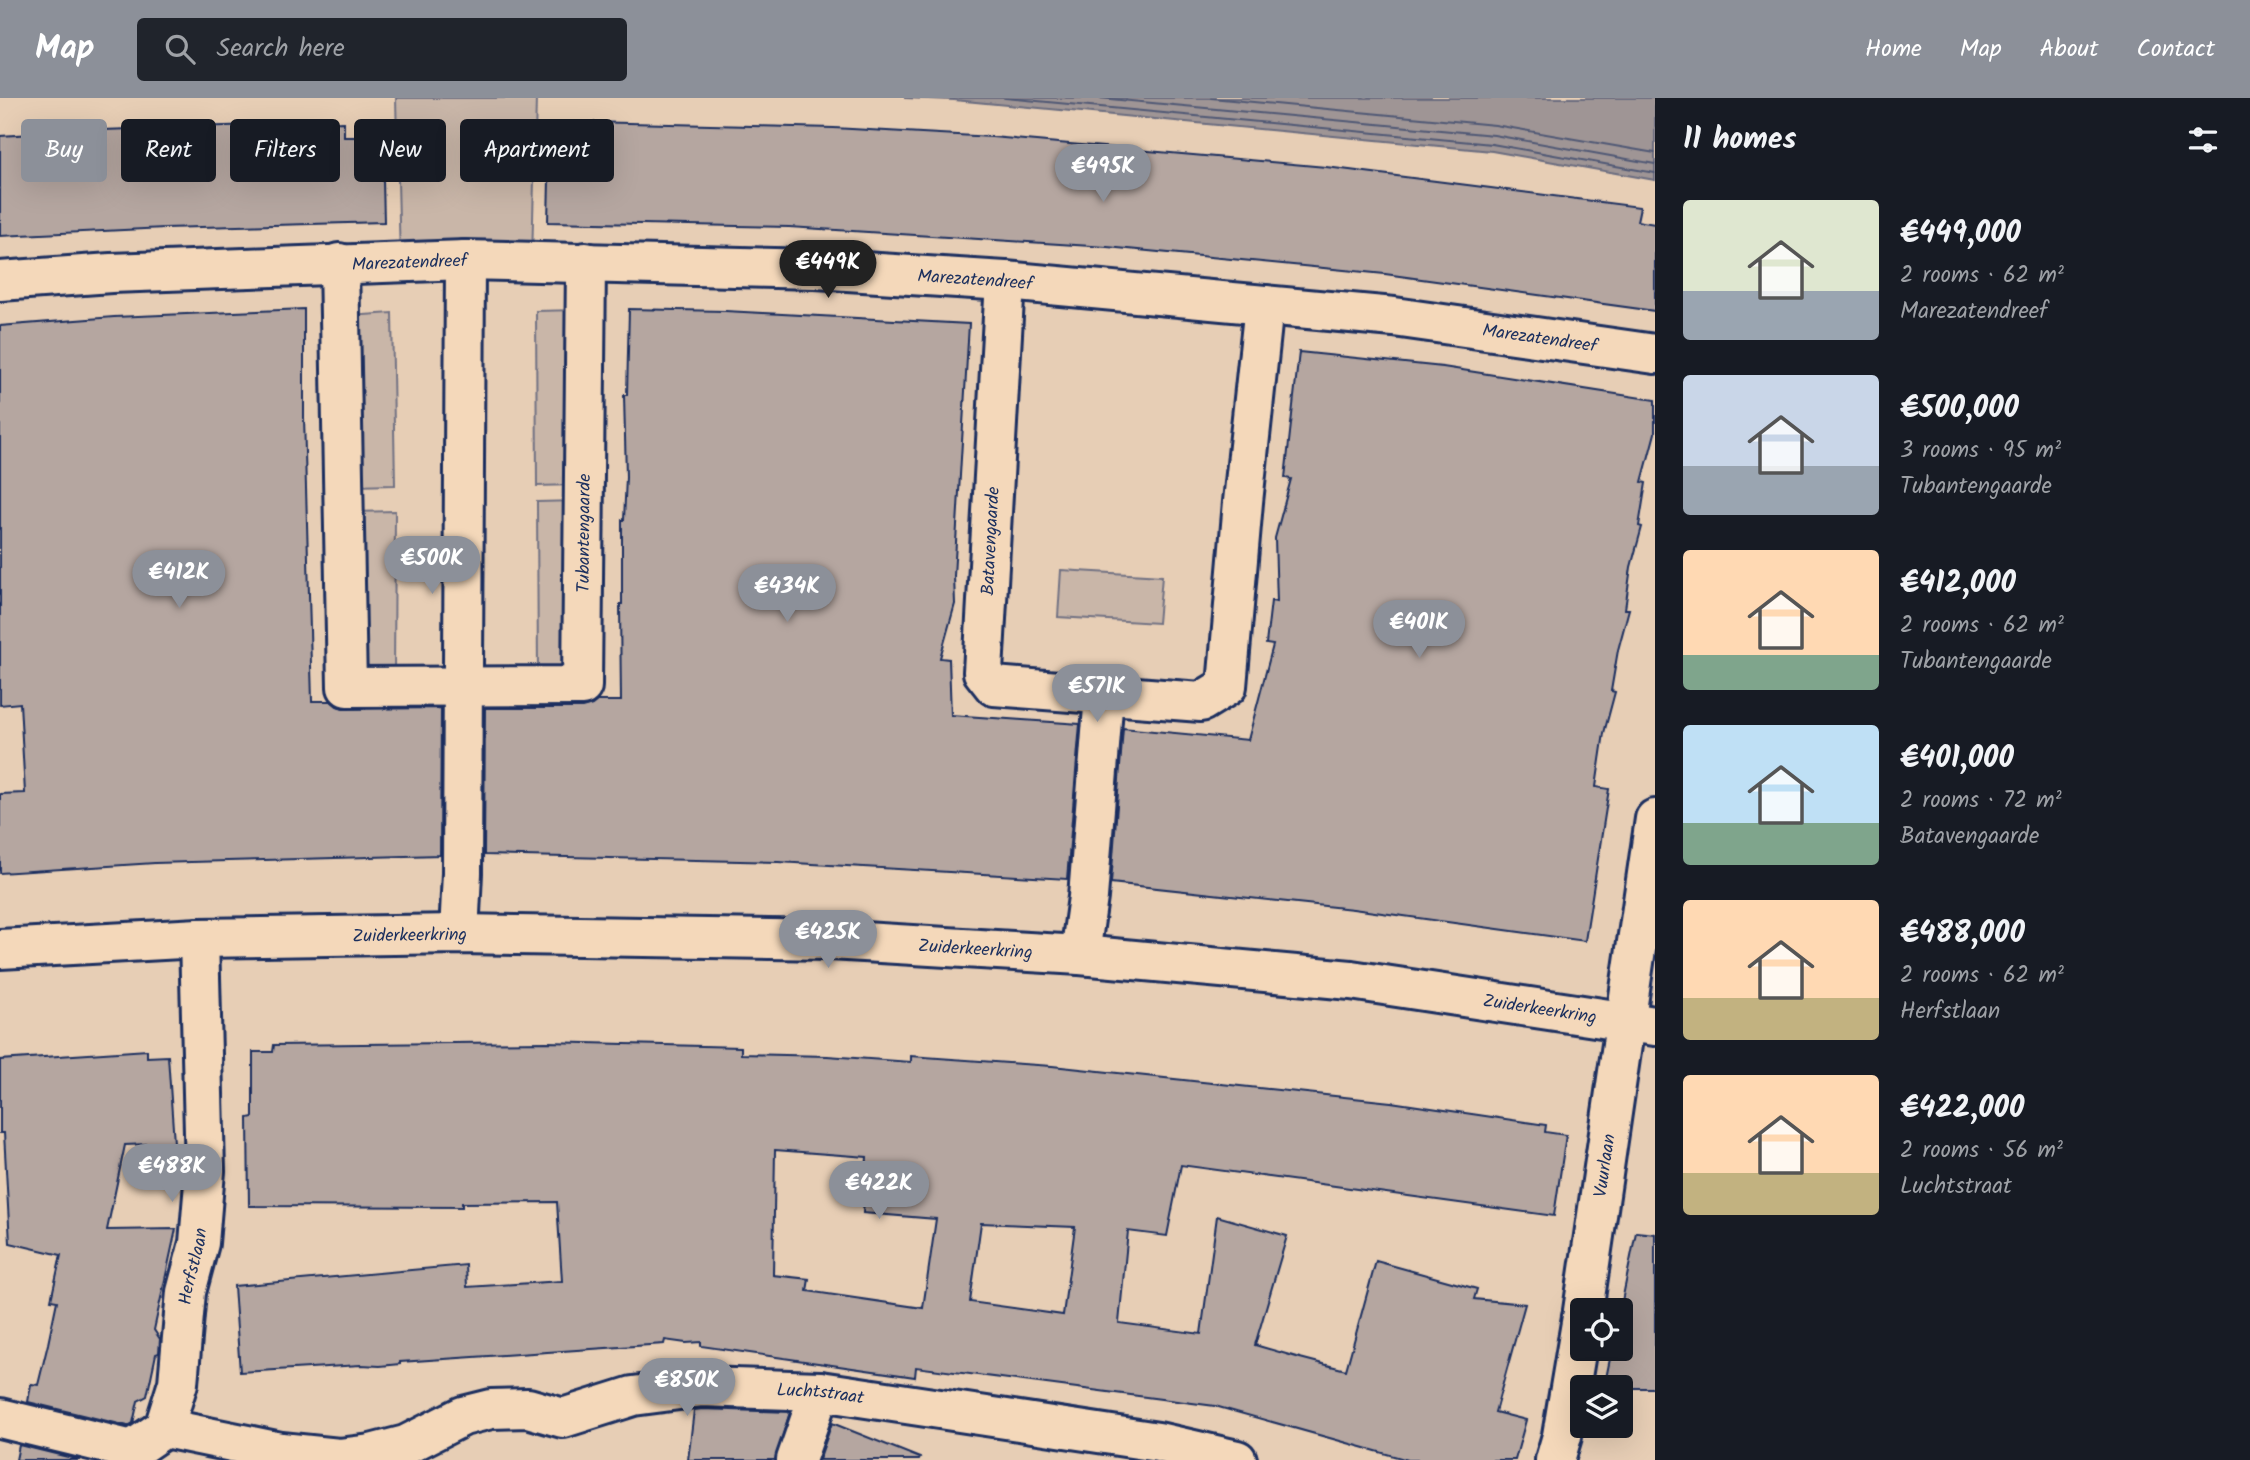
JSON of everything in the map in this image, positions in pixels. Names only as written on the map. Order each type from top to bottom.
[{"type":"street","name":"Marezatendreef","points":[[0,281],[111,273],[465,260],[816,269],[1005,282],[1394,317],[1655,354]]},
{"type":"street","points":[[459,934],[465,260]]},
{"type":"street","name":"Tubantengaarde","points":[[339,263],[347,687],[582,685],[586,262]]},
{"type":"street","name":"Batavengaarde","points":[[1005,282],[983,672],[994,686],[1200,702],[1227,686],[1244,488],[1264,305]]},
{"type":"street","points":[[1080,955],[1088,897],[1104,695]]},
{"type":"street","points":[[1640,1023],[1655,819]]},
{"type":"street","name":"Zuiderkeerkring","points":[[0,949],[199,938],[459,934],[830,940],[1080,955],[1351,980],[1640,1023]]},
{"type":"street","name":"Herfstlaan","points":[[164,1428],[178,1383],[186,1292],[199,1243],[205,1171],[199,938]]},
{"type":"street","name":"Vuurlaan","points":[[1586,1298],[1640,1023]]},
{"type":"street","points":[[1555,1460],[1562,1436],[1575,1361]]},
{"type":"street","name":"Luchtstraat","points":[[164,1428],[281,1452],[339,1458],[371,1454],[405,1445],[463,1416],[491,1409],[527,1408],[563,1418],[594,1407],[659,1391],[702,1387],[820,1391],[1158,1442],[1237,1460]]},
{"type":"street","points":[[796,1460],[820,1391]]},
{"type":"street","points":[[0,1418],[130,1455],[164,1428]]},
{"type":"shaded area","points":[[396,98],[536,98],[535,119],[460,119],[460,182],[534,182],[532,261],[400,262],[398,182],[446,182],[446,119],[397,119]]},
{"type":"shaded area","points":[[577,310],[574,485],[537,486],[536,311]]},
{"type":"shaded area","points":[[392,313],[395,485],[353,486],[350,316]]},
{"type":"shaded area","points":[[576,501],[575,677],[538,676],[537,502]]},
{"type":"shaded area","points":[[395,511],[394,676],[359,677],[354,512]]},
{"type":"shaded area","points":[[1061,570],[1162,576],[1158,623],[1058,617]]},
{"type":"water","points":[[904,98],[1655,98],[1655,180],[1492,151],[954,100]]},
{"type":"building","points":[[340,122],[344,122],[344,137],[354,137],[354,182],[383,182],[384,222],[0,236],[0,136],[21,135],[21,182],[107,182],[107,130],[121,129],[121,182],[216,182],[216,126],[230,126],[230,182],[340,182]]},
{"type":"building","points":[[614,123],[834,128],[992,137],[1326,167],[1640,207],[1637,221],[1655,224],[1655,311],[1385,274],[1107,247],[789,227],[548,222],[549,182],[614,182]]},
{"type":"building","points":[[304,309],[304,417],[312,701],[331,701],[347,709],[441,708],[440,855],[155,863],[0,873],[0,794],[25,793],[20,703],[0,705],[0,326],[114,317]]},
{"type":"building","points":[[629,309],[725,311],[969,324],[954,576],[955,604],[940,658],[949,659],[951,715],[1080,724],[1067,879],[778,862],[484,855],[485,708],[582,708],[597,701],[621,701],[620,604],[626,477],[624,395],[627,395]]},
{"type":"building","points":[[1299,352],[1443,367],[1655,400],[1655,433],[1642,482],[1646,483],[1639,526],[1642,527],[1631,567],[1625,609],[1629,609],[1618,650],[1611,691],[1615,692],[1604,733],[1596,787],[1609,789],[1585,941],[1353,909],[1111,883],[1123,728],[1248,740],[1273,645],[1266,644],[1271,601],[1277,602],[1275,538],[1291,479],[1285,478]]},
{"type":"building","points":[[547,1042],[741,1047],[741,1054],[911,1062],[911,1056],[1052,1066],[1391,1102],[1546,1125],[1545,1132],[1566,1135],[1554,1216],[1181,1165],[1167,1236],[1128,1231],[1119,1323],[1201,1334],[1217,1216],[1287,1236],[1255,1345],[1300,1358],[1346,1370],[1376,1261],[1477,1289],[1474,1299],[1525,1304],[1495,1412],[1526,1420],[1515,1460],[1408,1460],[1215,1406],[916,1367],[915,1377],[701,1346],[701,1342],[665,1340],[664,1344],[400,1362],[380,1366],[240,1372],[234,1286],[466,1265],[467,1287],[562,1281],[557,1202],[462,1203],[462,1207],[249,1206],[248,1118],[253,1117],[253,1052],[273,1052],[274,1045]],"holes":[[[775,1150],[867,1157],[863,1213],[936,1219],[923,1308],[807,1291],[809,1279],[773,1275]],[[981,1223],[1075,1227],[1063,1315],[970,1302]]]},
{"type":"building","points":[[147,1050],[147,1057],[168,1056],[174,1143],[125,1145],[107,1230],[176,1229],[154,1330],[160,1339],[159,1353],[156,1354],[147,1396],[138,1401],[133,1423],[128,1426],[28,1402],[31,1384],[38,1385],[48,1344],[57,1301],[51,1300],[61,1255],[10,1243],[4,1133],[0,1133],[0,1060]]},
{"type":"building","points":[[1636,1232],[1655,1234],[1655,1388],[1633,1388],[1633,1375],[1607,1375],[1610,1361],[1633,1361],[1633,1298],[1623,1298]]},
{"type":"building","points":[[694,1410],[790,1412],[775,1460],[688,1460]]},
{"type":"building","points":[[832,1423],[920,1458],[819,1460]]},
{"type":"building","points":[[19,1445],[80,1460],[16,1460]]}]
